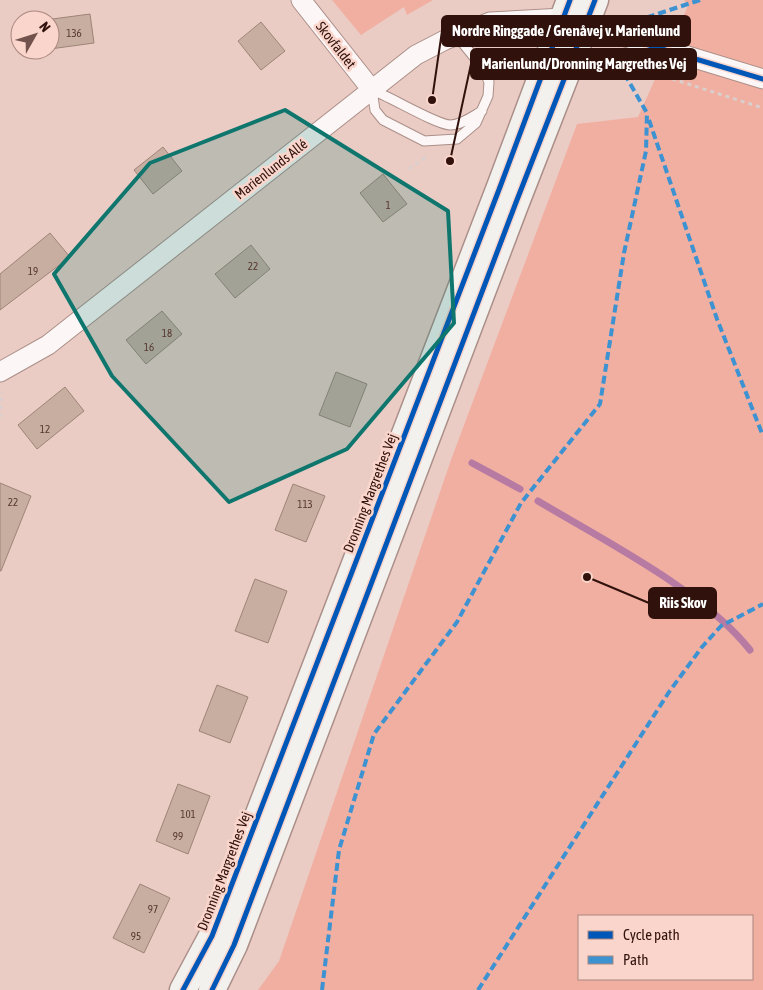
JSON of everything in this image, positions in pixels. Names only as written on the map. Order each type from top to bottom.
[{"type":"street","name":"Skovfaldet","points":[[300,0],[372,90]]},
{"type":"street","name":"Dronning Margrethes Vej","points":[[183,990],[212,936],[500,187],[572,14],[595,0]]},
{"type":"street","name":"Marienlunds Allé","points":[[0,372],[48,345],[416,55],[455,35],[490,22],[572,14],[763,79]]},
{"type":"street","name":"Dronning Margrethes Vej","points":[[212,990],[234,945],[511,214],[572,14]]},
{"type":"lane","points":[[455,35],[482,68],[489,82],[488,96],[482,110],[476,122],[457,139],[424,141],[384,120],[375,110],[372,90],[391,97],[423,115],[450,125],[468,120],[482,110]]},
{"type":"path","points":[[613,54],[632,66],[763,108]]},
{"type":"path","points":[[409,169],[429,154]]},
{"type":"highlighted area","points":[[285,110],[448,211],[454,323],[347,449],[229,502],[112,376],[54,274],[150,163]]},
{"type":"shaded area","points":[[332,0],[433,0],[407,15],[404,7],[361,35]]},
{"type":"shaded area","points":[[684,0],[763,0],[763,990],[258,990],[279,961],[452,457],[577,124],[638,117],[688,6]]},
{"type":"building","points":[[90,14],[94,43],[60,48],[60,18]]},
{"type":"building","points":[[261,22],[285,51],[261,70],[238,41]]},
{"type":"building","points":[[163,147],[182,171],[153,194],[134,170]]},
{"type":"building","points":[[383,174],[407,204],[383,222],[360,193]]},
{"type":"building","points":[[50,233],[70,257],[0,310],[0,274]]},
{"type":"building","points":[[251,245],[270,269],[235,298],[215,274]]},
{"type":"building","points":[[162,311],[182,334],[146,364],[126,340]]},
{"type":"building","points":[[336,372],[367,384],[350,427],[319,415]]},
{"type":"building","points":[[65,387],[84,411],[37,449],[18,425]]},
{"type":"building","points":[[0,483],[31,496],[1,571],[0,571]]},
{"type":"building","points":[[293,484],[325,496],[306,542],[275,530]]},
{"type":"building","points":[[255,579],[287,591],[268,643],[235,631]]},
{"type":"building","points":[[217,685],[248,697],[230,743],[199,731]]},
{"type":"building","points":[[178,784],[210,796],[188,854],[156,841]]},
{"type":"building","points":[[140,884],[170,898],[144,953],[113,938]]},
{"type":"waterway","points":[[472,463],[520,489]]},
{"type":"waterway","points":[[538,501],[622,550],[680,587],[707,607],[750,650]]},
{"type":"marked path","points":[[624,25],[700,0]]},
{"type":"marked path","points":[[322,990],[339,850],[374,734],[457,622],[521,503],[600,404],[624,253],[646,151],[647,113],[613,54]]},
{"type":"marked path","points":[[649,120],[717,319],[763,436]]},
{"type":"marked path","points":[[478,990],[669,692],[702,647],[721,626],[763,604]]},
{"type":"cycle path","points":[[183,990],[212,936],[570,0]]},
{"type":"cycle path","points":[[212,990],[234,945],[515,205],[595,0]]},
{"type":"cycle path","points":[[585,26],[763,79]]},
{"type":"place","name":"Nordre Ringgade / Grenåvej v. Marienlund","points":[[432,100]]},
{"type":"place","name":"Marienlund/Dronning Margrethes Vej","points":[[450,161]]},
{"type":"place","name":"Riis Skov","points":[[587,577]]}]
